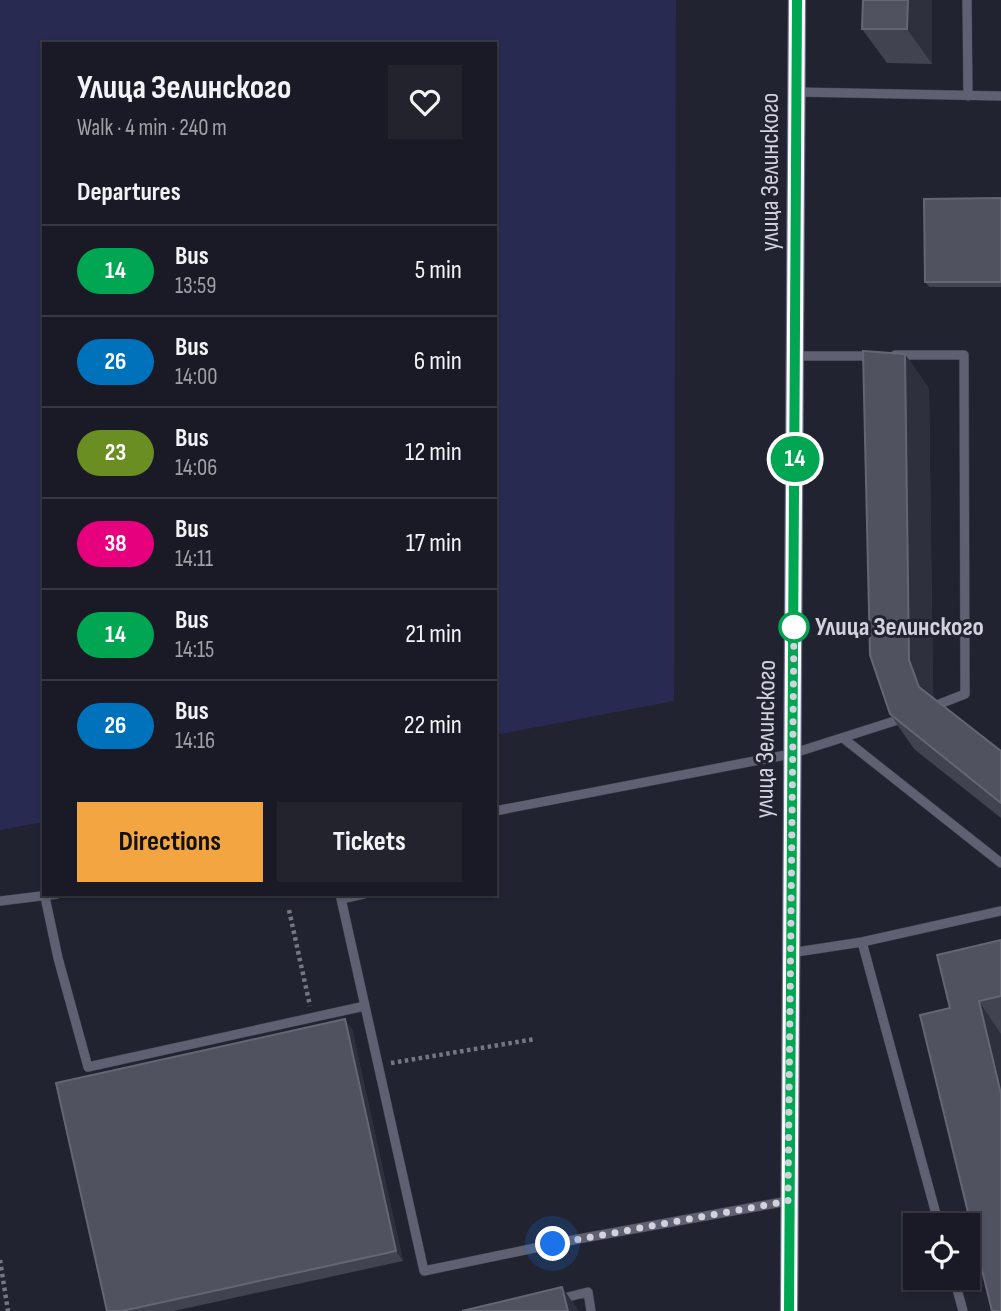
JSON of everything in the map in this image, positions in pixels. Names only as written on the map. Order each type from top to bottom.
[{"type":"street","name":"улица Зелинского","points":[[789,1311],[790,754],[794,688],[797,0]]},
{"type":"lane","points":[[967,0],[968,96]]},
{"type":"lane","points":[[797,93],[1001,96]]},
{"type":"lane","points":[[795,356],[964,355],[965,694],[937,705]]},
{"type":"lane","points":[[497,811],[790,754],[904,718]]},
{"type":"lane","points":[[843,738],[1001,863]]},
{"type":"lane","points":[[0,901],[50,896]]},
{"type":"lane","points":[[46,897],[58,958],[88,1067],[365,1006]]},
{"type":"lane","points":[[340,897],[424,1271],[578,1239],[788,1201]]},
{"type":"lane","points":[[789,953],[862,942],[1001,911]]},
{"type":"lane","points":[[862,942],[936,1213]]},
{"type":"lane","points":[[957,1290],[963,1311]]},
{"type":"lane","points":[[549,1302],[587,1292],[591,1311]]},
{"type":"path","points":[[289,910],[313,1018]]},
{"type":"path","points":[[378,1066],[536,1039]]},
{"type":"path","points":[[0,1260],[8,1311]]},
{"type":"shaded area","points":[[0,0],[676,0],[674,701],[497,735],[497,42],[42,42],[42,822],[0,830]]},
{"type":"building","points":[[863,0],[908,0],[907,29],[862,29]]},
{"type":"building","points":[[1001,198],[1001,282],[925,282],[924,199]]},
{"type":"building","points":[[863,351],[905,354],[909,660],[919,687],[1001,751],[1001,803],[890,714],[870,655]]},
{"type":"building","points":[[1001,940],[1001,996],[979,1001],[1001,1094],[1001,1311],[992,1311],[980,1262],[980,1213],[968,1213],[920,1015],[950,1008],[937,955]]},
{"type":"building","points":[[345,1019],[396,1251],[122,1311],[107,1311],[56,1083]]},
{"type":"building","points":[[562,1287],[568,1311],[462,1311]]},
{"type":"bus line","name":"14","points":[[789,1311],[789,911],[790,754],[794,688],[797,0]]},
{"type":"place","name":"Улица Зелинского","points":[[794,627]]},
{"type":"route","points":[[553,1244],[788,1201],[790,754],[794,627]]}]
